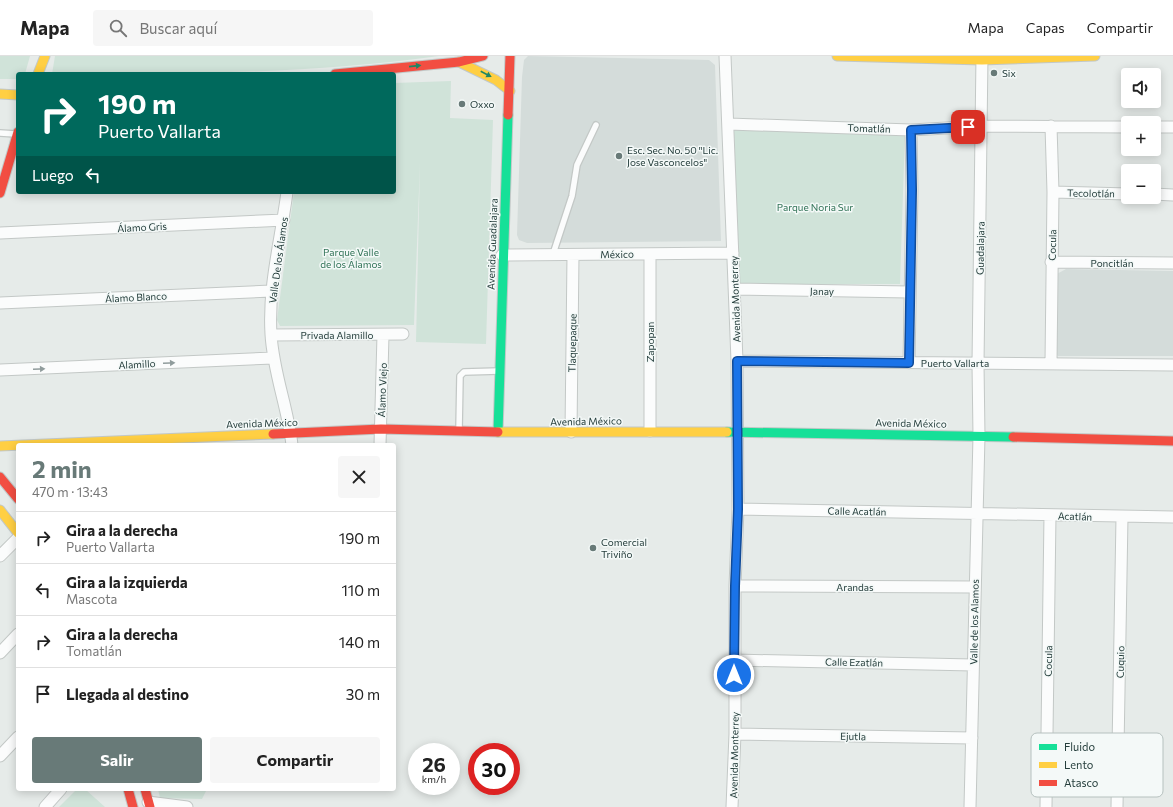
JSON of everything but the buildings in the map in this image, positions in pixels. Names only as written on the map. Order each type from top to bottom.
[{"type":"street","points":[[39,72],[45,56]]},
{"type":"street","points":[[355,72],[459,62],[483,56]]},
{"type":"street","name":"Avenida Guadalajara","points":[[498,432],[502,255],[510,91],[510,56]]},
{"type":"street","name":"Avenida Monterrey","points":[[725,56],[729,124],[737,361],[738,509],[734,660],[735,734],[732,807]]},
{"type":"street","points":[[836,56],[982,58],[1095,56]]},
{"type":"street","name":"Guadalajara","points":[[979,436],[978,364],[982,58]]},
{"type":"street","points":[[459,62],[496,80],[510,91]]},
{"type":"street","points":[[0,94],[16,95]]},
{"type":"street","name":"Tomatlán","points":[[729,124],[911,130],[982,126],[1121,127]]},
{"type":"street","name":"Cocula","points":[[1051,126],[1053,192],[1051,363]]},
{"type":"street","points":[[1161,127],[1173,127]]},
{"type":"street","points":[[909,363],[912,190],[911,130]]},
{"type":"street","points":[[0,193],[13,166],[16,146]]},
{"type":"street","name":"Tecolotlán","points":[[1053,192],[1121,194]]},
{"type":"street","name":"Valle De los Álamos","points":[[287,194],[284,220],[271,291],[271,335],[273,358],[291,433],[292,443]]},
{"type":"street","points":[[1161,194],[1173,195]]},
{"type":"street","name":"Álamo Gris","points":[[0,233],[284,220]]},
{"type":"street","name":"México","points":[[502,255],[733,253]]},
{"type":"street","name":"Zapopan","points":[[650,254],[650,431]]},
{"type":"street","name":"Tlaquepaque","points":[[571,432],[573,255]]},
{"type":"street","name":"Poncitlán","points":[[1051,262],[1173,263]]},
{"type":"street","name":"Janay","points":[[735,289],[910,292]]},
{"type":"street","name":"Álamo Blanco","points":[[0,303],[271,291]]},
{"type":"street","name":"Álamo Viejo","points":[[380,443],[383,334]]},
{"type":"street","name":"Privada Alamillo","points":[[271,335],[403,334]]},
{"type":"street","name":"Alamillo","points":[[0,370],[273,358]]},
{"type":"street","name":"Puerto Vallarta","points":[[737,361],[1173,365]]},
{"type":"street","points":[[499,395],[508,421],[512,426],[530,432]]},
{"type":"street","name":"Avenida México","points":[[67,443],[381,429],[498,432],[650,431],[979,436],[1173,441]]},
{"type":"street","name":"Valle de los Alamos","points":[[970,807],[979,436]]},
{"type":"street","name":"Avenida México","points":[[0,446],[16,445]]},
{"type":"street","points":[[0,477],[16,497]]},
{"type":"street","name":"Calle Acatlán","points":[[738,509],[977,513]]},
{"type":"street","points":[[0,510],[16,530]]},
{"type":"street","name":"Acatlán","points":[[977,513],[1173,517]]},
{"type":"street","name":"Cocula","points":[[1047,733],[1050,515]]},
{"type":"street","name":"Cuquio","points":[[1118,733],[1122,517]]},
{"type":"street","points":[[0,556],[16,540]]},
{"type":"street","name":"Arandas","points":[[735,586],[975,587]]},
{"type":"street","points":[[0,653],[16,636]]},
{"type":"street","name":"Calle Ezatlán","points":[[734,660],[973,665]]},
{"type":"street","name":"Ejutla","points":[[735,734],[972,738]]},
{"type":"street","points":[[0,756],[16,739]]},
{"type":"street","points":[[45,807],[59,791]]},
{"type":"street","points":[[129,791],[133,807]]},
{"type":"street","points":[[146,791],[149,805],[187,807]]},
{"type":"street","name":"Cocula","points":[[1046,797],[1046,807]]},
{"type":"street","name":"Cuquio","points":[[1117,797],[1117,807]]},
{"type":"lane","points":[[553,254],[572,196],[576,165],[596,125]]},
{"type":"lane","points":[[0,134],[16,133]]},
{"type":"lane","points":[[459,431],[460,376],[464,372],[499,371]]},
{"type":"shaded area","name":"Esc. Sec. No. 50 \"Lic. Jose Vasconcelos\"","points":[[528,56],[709,60],[715,65],[721,241],[527,243],[519,240],[517,235],[522,77],[524,60]]},
{"type":"shaded area","points":[[1066,269],[1173,271],[1173,356],[1058,356],[1053,351],[1055,275]]},
{"type":"green space","points":[[0,56],[30,56],[26,72],[16,72],[16,79],[0,79]]},
{"type":"green space","points":[[55,56],[439,56],[391,62],[294,70],[246,72],[52,72]]},
{"type":"green space","name":"Parque Valle de los Álamos","points":[[451,81],[450,118],[493,120],[486,344],[416,342],[420,163],[414,325],[280,326],[277,320],[294,194],[396,194],[396,83]]},
{"type":"green space","name":"Parque Noria Sur","points":[[734,126],[905,133],[900,284],[738,284]]},
{"type":"green space","points":[[75,791],[87,791],[105,807],[59,807]]},
{"type":"green space","points":[[158,791],[206,791],[202,799],[160,798]]},
{"type":"traffic: fast","points":[[498,432],[508,115]]},
{"type":"traffic: fast","points":[[727,432],[1013,437]]},
{"type":"traffic: slow","points":[[39,72],[45,56]]},
{"type":"traffic: slow","points":[[837,56],[982,60],[1095,56]]},
{"type":"traffic: slow","points":[[459,62],[496,80],[510,91]]},
{"type":"traffic: slow","points":[[0,94],[16,95]]},
{"type":"traffic: slow","points":[[498,432],[727,432]]},
{"type":"traffic: slow","points":[[68,443],[273,434]]},
{"type":"traffic: slow","points":[[0,446],[16,445]]},
{"type":"traffic: slow","points":[[0,510],[16,530]]},
{"type":"traffic: jam","points":[[356,72],[459,62],[483,56]]},
{"type":"traffic: jam","points":[[508,115],[510,56]]},
{"type":"traffic: jam","points":[[0,193],[16,139]]},
{"type":"traffic: jam","points":[[273,434],[381,429],[498,432]]},
{"type":"traffic: jam","points":[[1013,437],[1173,441]]},
{"type":"traffic: jam","points":[[0,477],[16,497]]},
{"type":"traffic: jam","points":[[129,791],[133,807]]},
{"type":"traffic: jam","points":[[146,791],[150,807]]},
{"type":"place","name":"Six","points":[[994,73]]},
{"type":"place","name":"Oxxo","points":[[462,104]]},
{"type":"place","name":"Esc. Sec. No. 50 \"Lic. Jose Vasconcelos\"","points":[[619,156]]},
{"type":"place","name":"Comercial Triviño","points":[[593,548]]},
{"type":"route","points":[[734,675],[738,509],[737,361],[909,363],[912,190],[911,130],[968,127]]}]
